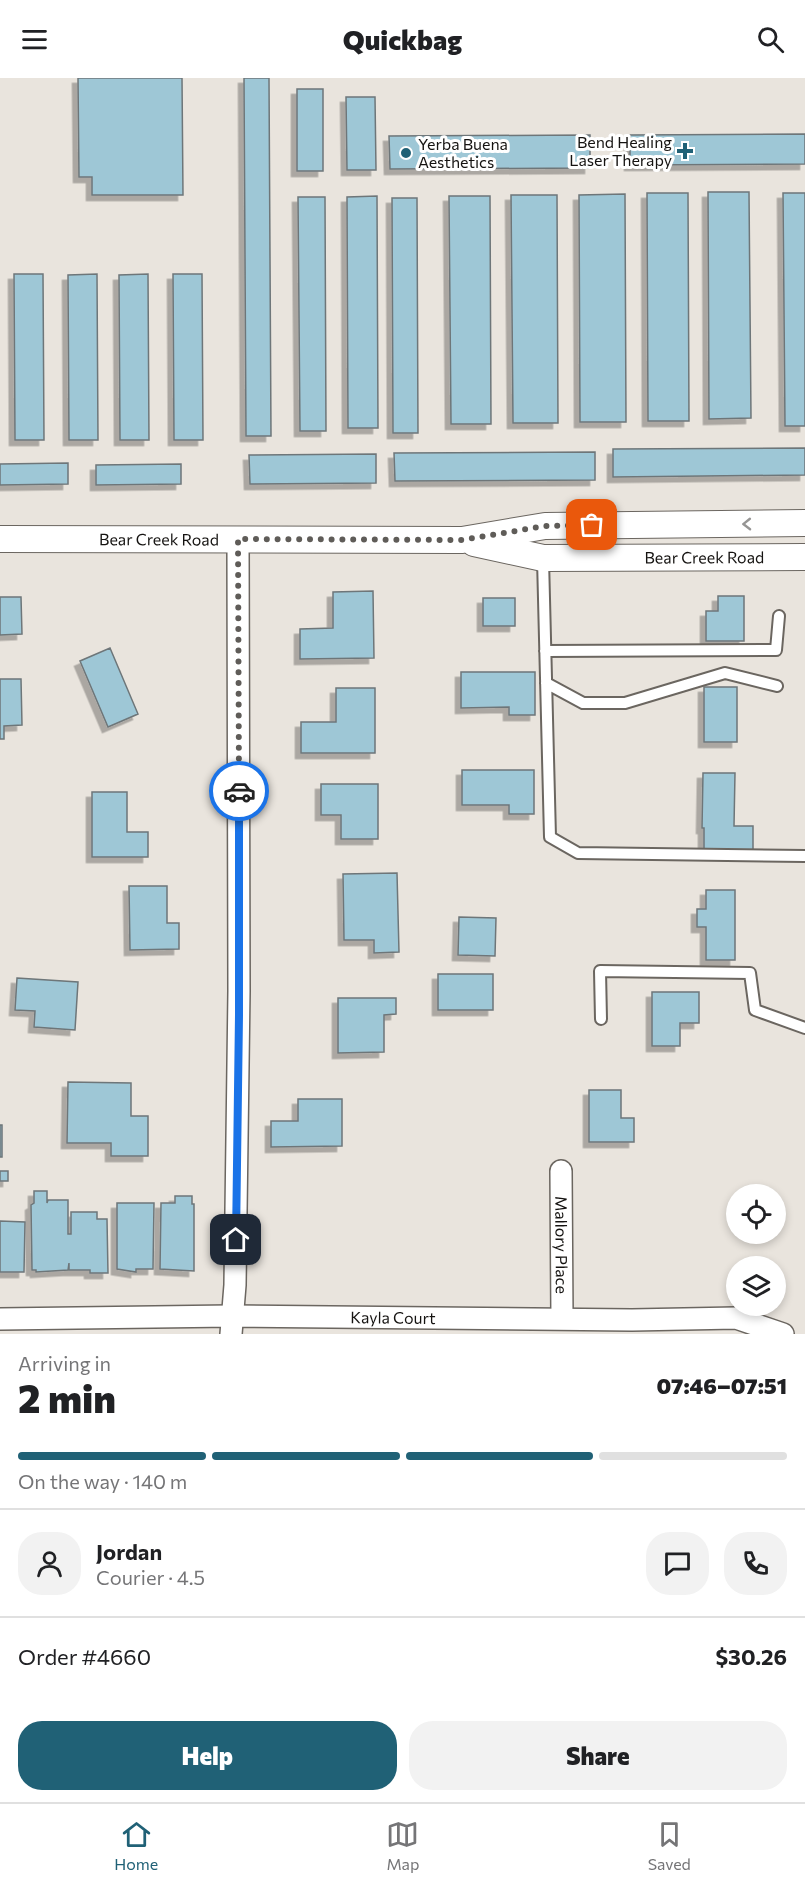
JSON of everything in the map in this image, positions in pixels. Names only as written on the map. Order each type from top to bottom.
[{"type":"street","name":"Bear Creek Road","points":[[0,540],[462,540],[545,526],[805,523]]},
{"type":"street","points":[[231,1325],[235,1285],[239,1003],[238,539]]},
{"type":"street","name":"Bear Creek Road","points":[[462,540],[543,558],[805,557]]},
{"type":"street","name":"Mallory Place","points":[[561,1171],[562,1318]]},
{"type":"street","name":"Kayla Court","points":[[0,1318],[231,1325],[562,1318],[632,1327],[736,1318],[783,1334]]},
{"type":"lane","points":[[543,558],[550,837],[578,853],[805,856]]},
{"type":"lane","points":[[545,651],[776,650],[780,616]]},
{"type":"lane","points":[[546,683],[583,703],[625,703],[725,673],[777,686]]},
{"type":"lane","points":[[601,1019],[600,971],[750,974],[755,1010],[805,1028]]},
{"type":"building","points":[[78,78],[182,78],[183,195],[92,195],[92,177],[79,177]]},
{"type":"building","points":[[244,78],[269,78],[271,436],[246,436]]},
{"type":"building","points":[[297,89],[323,89],[323,171],[297,171]]},
{"type":"building","points":[[346,97],[375,97],[376,170],[347,170]]},
{"type":"building","points":[[805,134],[805,164],[630,165],[630,135]]},
{"type":"building","points":[[590,135],[590,168],[390,169],[389,136]]},
{"type":"building","points":[[708,192],[749,192],[751,418],[709,419]]},
{"type":"building","points":[[647,193],[688,193],[689,421],[648,421]]},
{"type":"building","points":[[783,193],[805,193],[805,426],[785,426]]},
{"type":"building","points":[[625,194],[626,422],[580,422],[579,195]]},
{"type":"building","points":[[511,195],[557,195],[558,423],[513,423]]},
{"type":"building","points":[[377,196],[378,428],[348,428],[347,197]]},
{"type":"building","points":[[449,196],[490,196],[491,424],[451,424]]},
{"type":"building","points":[[298,197],[325,197],[326,431],[300,431]]},
{"type":"building","points":[[392,198],[417,198],[418,433],[393,433]]},
{"type":"building","points":[[14,274],[43,274],[44,440],[15,440]]},
{"type":"building","points":[[97,274],[98,440],[69,440],[68,275]]},
{"type":"building","points":[[148,274],[149,440],[120,440],[119,275]]},
{"type":"building","points":[[173,274],[202,274],[203,440],[174,440]]},
{"type":"building","points":[[805,448],[805,475],[613,477],[613,449]]},
{"type":"building","points":[[595,452],[595,480],[395,481],[394,453]]},
{"type":"building","points":[[376,454],[376,483],[250,484],[249,455]]},
{"type":"building","points":[[68,463],[68,484],[0,485],[0,464]]},
{"type":"building","points":[[181,464],[181,484],[96,485],[96,465]]},
{"type":"building","points":[[373,591],[374,658],[300,659],[300,629],[333,628],[333,592]]},
{"type":"building","points":[[718,596],[744,596],[744,641],[706,641],[706,611],[718,611]]},
{"type":"building","points":[[0,597],[21,597],[22,634],[0,635]]},
{"type":"building","points":[[483,598],[515,598],[515,626],[483,626]]},
{"type":"building","points":[[110,648],[138,714],[108,727],[80,661]]},
{"type":"building","points":[[461,672],[535,672],[535,715],[509,715],[509,707],[461,708]]},
{"type":"building","points":[[0,679],[21,679],[22,725],[4,726],[4,739],[0,739]]},
{"type":"building","points":[[704,687],[737,687],[737,742],[704,742]]},
{"type":"building","points":[[336,688],[375,688],[375,753],[301,753],[301,722],[336,722]]},
{"type":"building","points":[[462,770],[534,770],[534,814],[509,814],[509,805],[462,805]]},
{"type":"building","points":[[703,773],[735,773],[734,826],[753,826],[753,854],[704,853]]},
{"type":"building","points":[[321,784],[378,784],[378,839],[341,839],[341,815],[321,815]]},
{"type":"building","points":[[92,792],[127,792],[127,832],[148,832],[148,857],[92,857]]},
{"type":"building","points":[[397,873],[399,952],[374,953],[374,940],[344,940],[343,874]]},
{"type":"building","points":[[129,886],[167,886],[167,923],[179,923],[179,949],[130,950]]},
{"type":"building","points":[[706,890],[735,890],[735,960],[706,960],[706,927],[697,927],[697,909],[706,909]]},
{"type":"building","points":[[459,917],[496,918],[495,956],[458,955]]},
{"type":"building","points":[[438,974],[493,974],[493,1010],[438,1010]]},
{"type":"building","points":[[17,978],[78,982],[75,1030],[34,1027],[35,1011],[15,1010]]},
{"type":"building","points":[[652,992],[699,992],[699,1023],[680,1023],[680,1046],[652,1046]]},
{"type":"building","points":[[338,998],[396,998],[396,1014],[384,1015],[384,1052],[338,1053]]},
{"type":"building","points":[[68,1082],[131,1083],[131,1116],[148,1116],[148,1156],[111,1156],[111,1143],[67,1143]]},
{"type":"building","points":[[589,1090],[621,1090],[621,1118],[634,1118],[634,1142],[589,1142]]},
{"type":"building","points":[[298,1099],[342,1099],[342,1146],[271,1147],[271,1121],[298,1121]]},
{"type":"building","points":[[0,1125],[2,1125],[2,1157],[0,1157]]},
{"type":"building","points":[[0,1171],[8,1171],[8,1181],[0,1181]]},
{"type":"building","points":[[34,1191],[47,1191],[47,1203],[48,1200],[68,1200],[68,1234],[71,1234],[71,1212],[97,1212],[97,1219],[107,1219],[108,1273],[69,1270],[69,1263],[68,1270],[36,1272],[32,1270],[31,1205],[34,1203]]},
{"type":"building","points":[[175,1196],[192,1196],[194,1271],[160,1269],[161,1203],[175,1203]]},
{"type":"building","points":[[117,1203],[154,1203],[153,1269],[136,1269],[136,1272],[117,1269]]},
{"type":"building","points":[[0,1221],[25,1222],[24,1272],[0,1272]]},
{"type":"way so far","points":[[239,791],[238,539],[462,540],[545,526],[592,525]]},
{"type":"place","name":"Bend Healing Laser Therapy","points":[[685,151]]},
{"type":"place","name":"Yerba Buena Aesthetics","points":[[406,153]]},
{"type":"route","points":[[236,1240],[239,791]]}]
